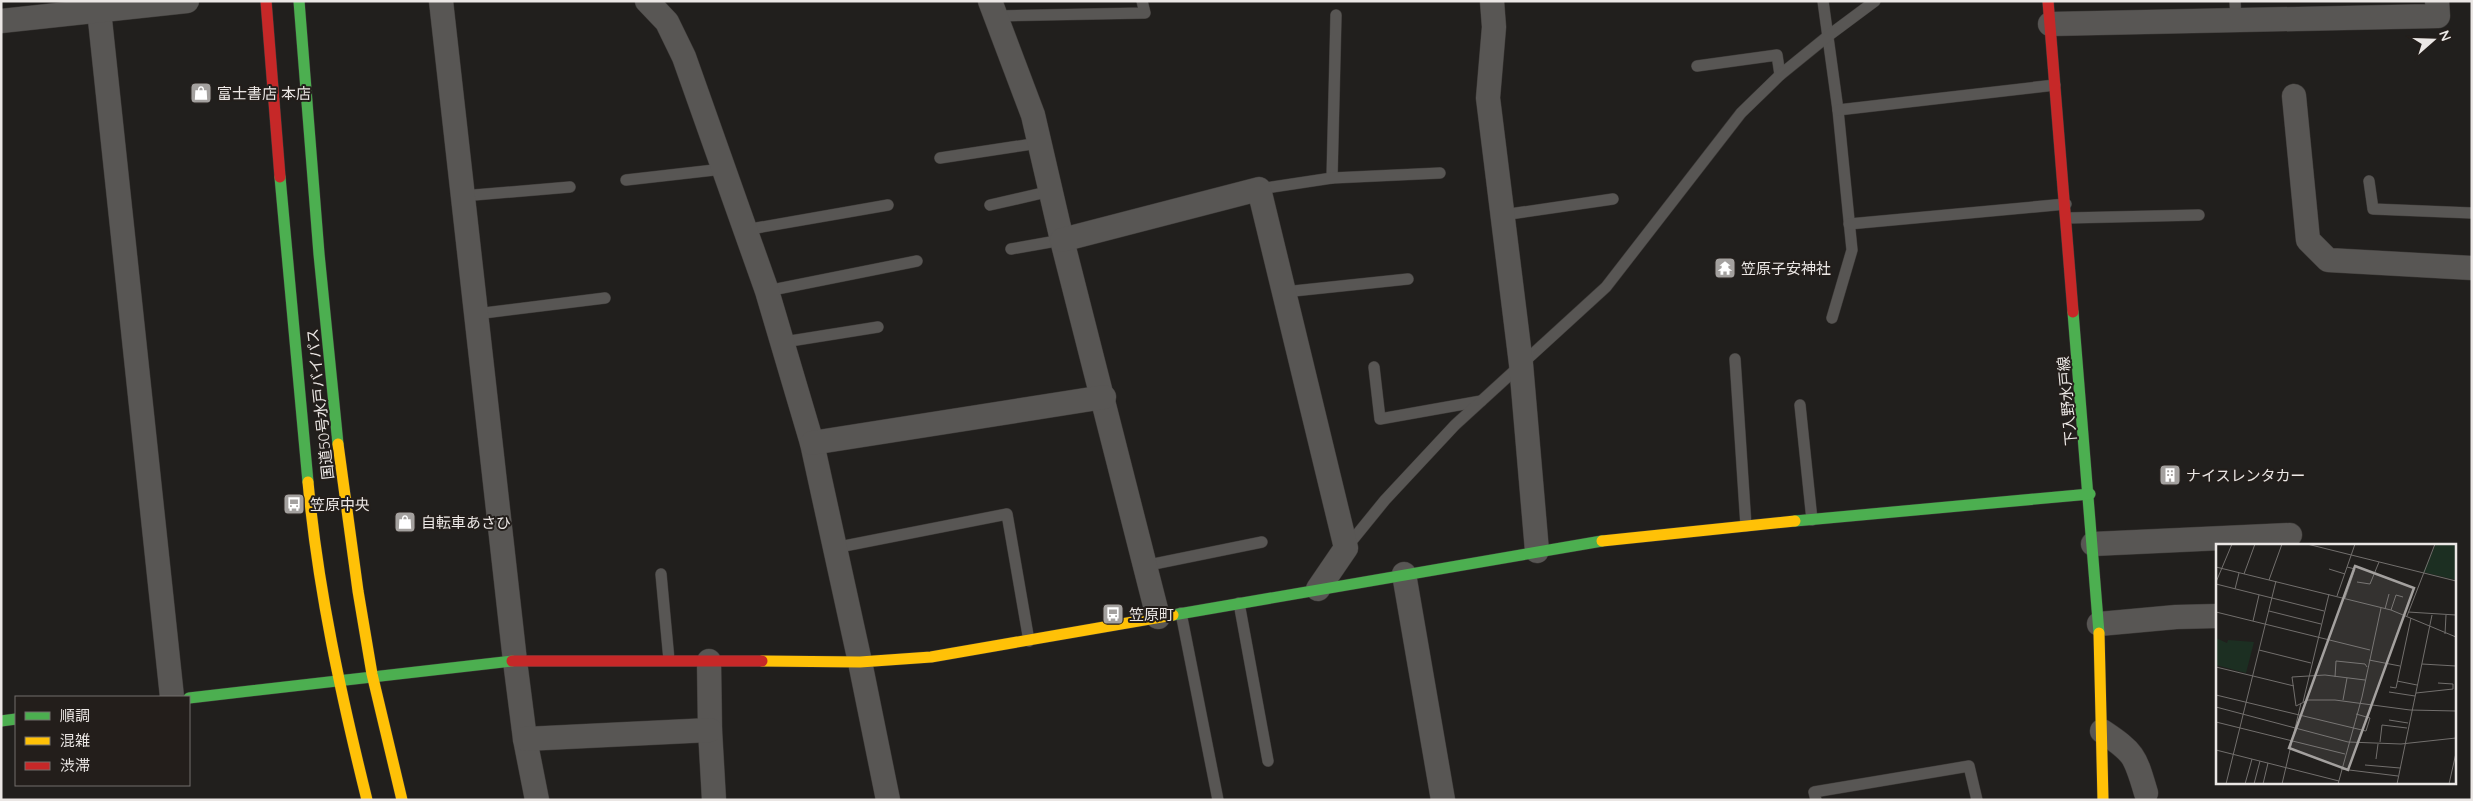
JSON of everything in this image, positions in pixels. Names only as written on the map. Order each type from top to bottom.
[{"type":"main road","name":"国道50号水戸バイパス","points":[[266,1],[286,261],[312,527],[338,681],[367,800]]},
{"type":"main road","name":"国道50号水戸バイパス","points":[[298,1],[338,440],[348,524],[372,677],[402,800]]},
{"type":"main road","name":"下入野水戸線","points":[[2049,12],[2090,494],[2099,624],[2103,800]]},
{"type":"main road","points":[[190,698],[515,662],[669,660],[860,662],[931,657],[1318,588],[1636,536],[1746,528],[2090,494]]},
{"type":"main road","points":[[1,721],[15,719]]},
{"type":"street","points":[[1,21],[99,6],[186,1]]},
{"type":"street","points":[[441,1],[515,662],[525,740],[536,800]]},
{"type":"street","points":[[647,1],[667,22],[684,57],[784,342],[812,443],[888,800]]},
{"type":"street","points":[[1492,1],[1494,27],[1488,98],[1521,364],[1537,551]]},
{"type":"street","points":[[2049,12],[2235,11],[2438,16],[2437,1]]},
{"type":"street","points":[[99,6],[172,696]]},
{"type":"street","points":[[993,9],[1033,115],[1062,240],[1104,397],[1144,566],[1169,615]]},
{"type":"street","points":[[2294,96],[2308,240],[2328,260],[2472,268]]},
{"type":"street","points":[[1062,240],[1259,189],[1346,548],[1318,588]]},
{"type":"street","points":[[812,443],[1104,397]]},
{"type":"street","points":[[2093,544],[2290,535]]},
{"type":"street","points":[[1404,574],[1443,800]]},
{"type":"street","points":[[2099,624],[2176,617],[2216,616]]},
{"type":"street","points":[[709,661],[714,800]]},
{"type":"street","points":[[525,740],[710,730]]},
{"type":"street","points":[[2102,731],[2124,745],[2136,760],[2146,794]]},
{"type":"lane","points":[[993,9],[1145,13],[1142,1]]},
{"type":"lane","points":[[1823,1],[1838,110],[1852,250],[1832,318]]},
{"type":"lane","points":[[1346,548],[1385,500],[1455,425],[1606,287],[1741,113],[1780,75],[1875,1]]},
{"type":"lane","points":[[1332,178],[1336,15]]},
{"type":"lane","points":[[1697,66],[1777,55],[1780,75]]},
{"type":"lane","points":[[1838,110],[2056,85]]},
{"type":"lane","points":[[940,158],[1039,143]]},
{"type":"lane","points":[[626,180],[723,170]]},
{"type":"lane","points":[[1259,189],[1332,178],[1440,173]]},
{"type":"lane","points":[[2369,181],[2373,209],[2472,212]]},
{"type":"lane","points":[[462,196],[570,187]]},
{"type":"lane","points":[[990,205],[1052,191]]},
{"type":"lane","points":[[1503,216],[1613,199]]},
{"type":"lane","points":[[1849,224],[2066,204]]},
{"type":"lane","points":[[744,230],[888,205]]},
{"type":"lane","points":[[2067,218],[2199,215]]},
{"type":"lane","points":[[1011,249],[1062,240]]},
{"type":"lane","points":[[767,292],[917,261]]},
{"type":"lane","points":[[1284,292],[1408,279]]},
{"type":"lane","points":[[476,314],[605,298]]},
{"type":"lane","points":[[784,342],[878,327]]},
{"type":"lane","points":[[1735,359],[1746,528]]},
{"type":"lane","points":[[1374,368],[1380,419],[1481,401]]},
{"type":"lane","points":[[1800,405],[1812,521]]},
{"type":"lane","points":[[834,548],[1006,514],[1029,640]]},
{"type":"lane","points":[[1144,566],[1262,542]]},
{"type":"lane","points":[[661,574],[669,660]]},
{"type":"lane","points":[[1239,603],[1268,761]]},
{"type":"lane","points":[[1169,615],[1218,800]]},
{"type":"lane","points":[[1816,800],[1814,792],[1969,766],[1978,800]]},
{"type":"traffic: fast","points":[[299,1],[319,254],[338,444]]},
{"type":"traffic: fast","points":[[280,177],[308,482]]},
{"type":"traffic: fast","points":[[2073,312],[2099,633]]},
{"type":"traffic: fast","points":[[1795,521],[2090,494]]},
{"type":"traffic: fast","points":[[1173,615],[1602,541]]},
{"type":"traffic: fast","points":[[190,698],[512,661]]},
{"type":"traffic: fast","points":[[1,721],[15,719]]},
{"type":"traffic: slow","points":[[338,444],[358,591],[372,674],[402,800]]},
{"type":"traffic: slow","points":[[308,482],[324,602],[348,721],[367,800]]},
{"type":"traffic: slow","points":[[1602,541],[1795,521]]},
{"type":"traffic: slow","points":[[762,661],[860,662],[931,657],[1173,615]]},
{"type":"traffic: slow","points":[[2099,633],[2103,800]]},
{"type":"traffic: jam","points":[[266,1],[280,177]]},
{"type":"traffic: jam","points":[[2048,1],[2073,312]]},
{"type":"traffic: jam","points":[[512,661],[762,661]]},
{"type":"place","name":"富士書店 本店","points":[[201,93]]},
{"type":"place","name":"笠原子安神社","points":[[1725,268]]},
{"type":"place","name":"ナイスレンタカー","points":[[2170,475]]},
{"type":"place","name":"笠原中央","points":[[294,504]]},
{"type":"place","name":"自転車あさひ","points":[[405,522]]},
{"type":"place","name":"笠原町","points":[[1113,614]]}]
